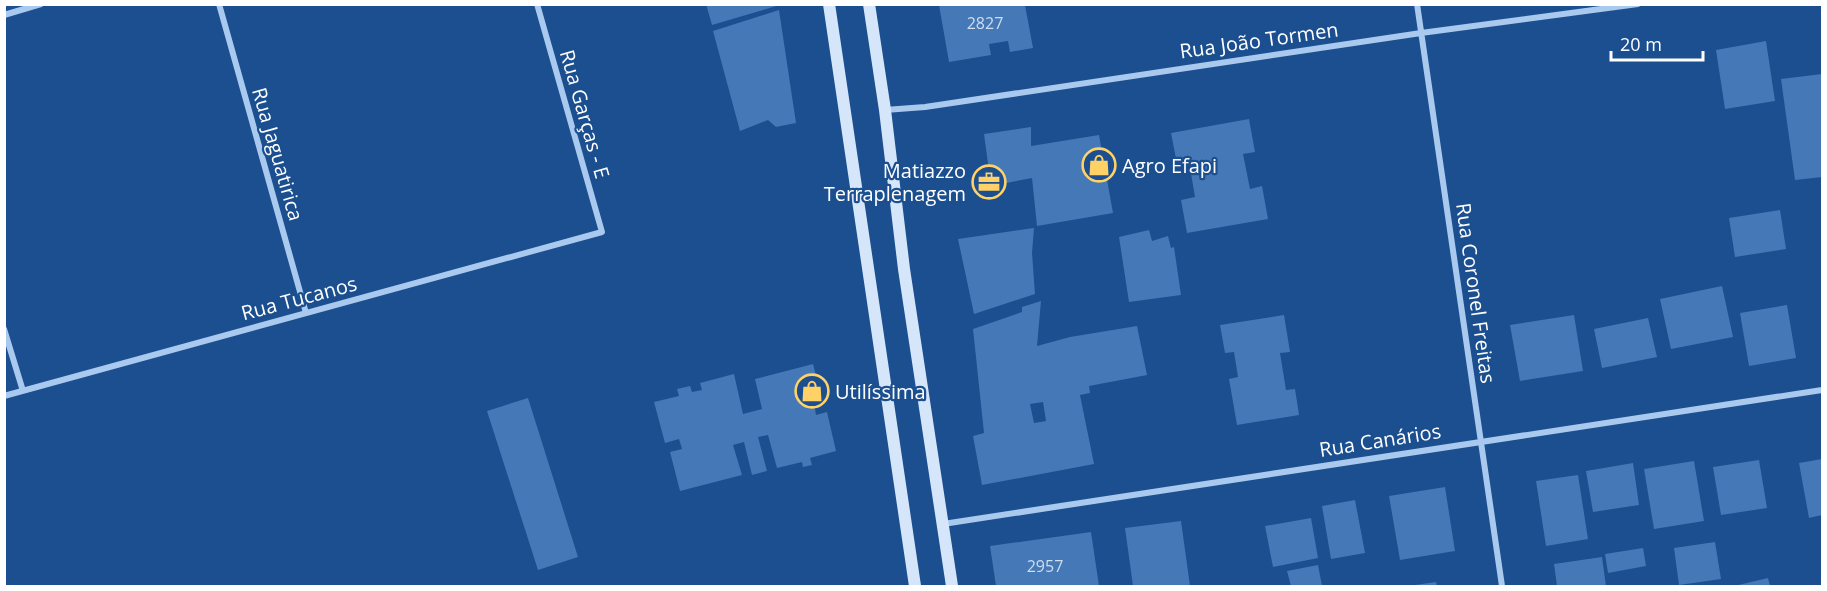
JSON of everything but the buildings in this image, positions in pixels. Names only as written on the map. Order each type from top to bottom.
[{"type":"main road","points":[[829,4],[915,586]]},
{"type":"main road","points":[[869,4],[885,110],[904,270],[952,586]]},
{"type":"street","points":[[4,15],[41,4]]},
{"type":"street","name":"Rua Jaguatirica","points":[[219,4],[306,313]]},
{"type":"street","name":"Rua Garças - E","points":[[537,4],[602,232]]},
{"type":"street","name":"Rua Coronel Freitas","points":[[1417,4],[1502,586]]},
{"type":"street","name":"Rua João Tormen","points":[[885,110],[925,107],[1421,33],[1638,4]]},
{"type":"street","name":"Rua Tucanos","points":[[4,396],[602,232]]},
{"type":"street","points":[[4,328],[23,391]]},
{"type":"street","name":"Rua Canários","points":[[943,524],[1822,390]]},
{"type":"place","name":"Agro Efapi","points":[[1099,165]]},
{"type":"place","name":"Matiazzo Terraplenagem","points":[[989,182]]},
{"type":"place","name":"Utilíssima","points":[[812,391]]}]
